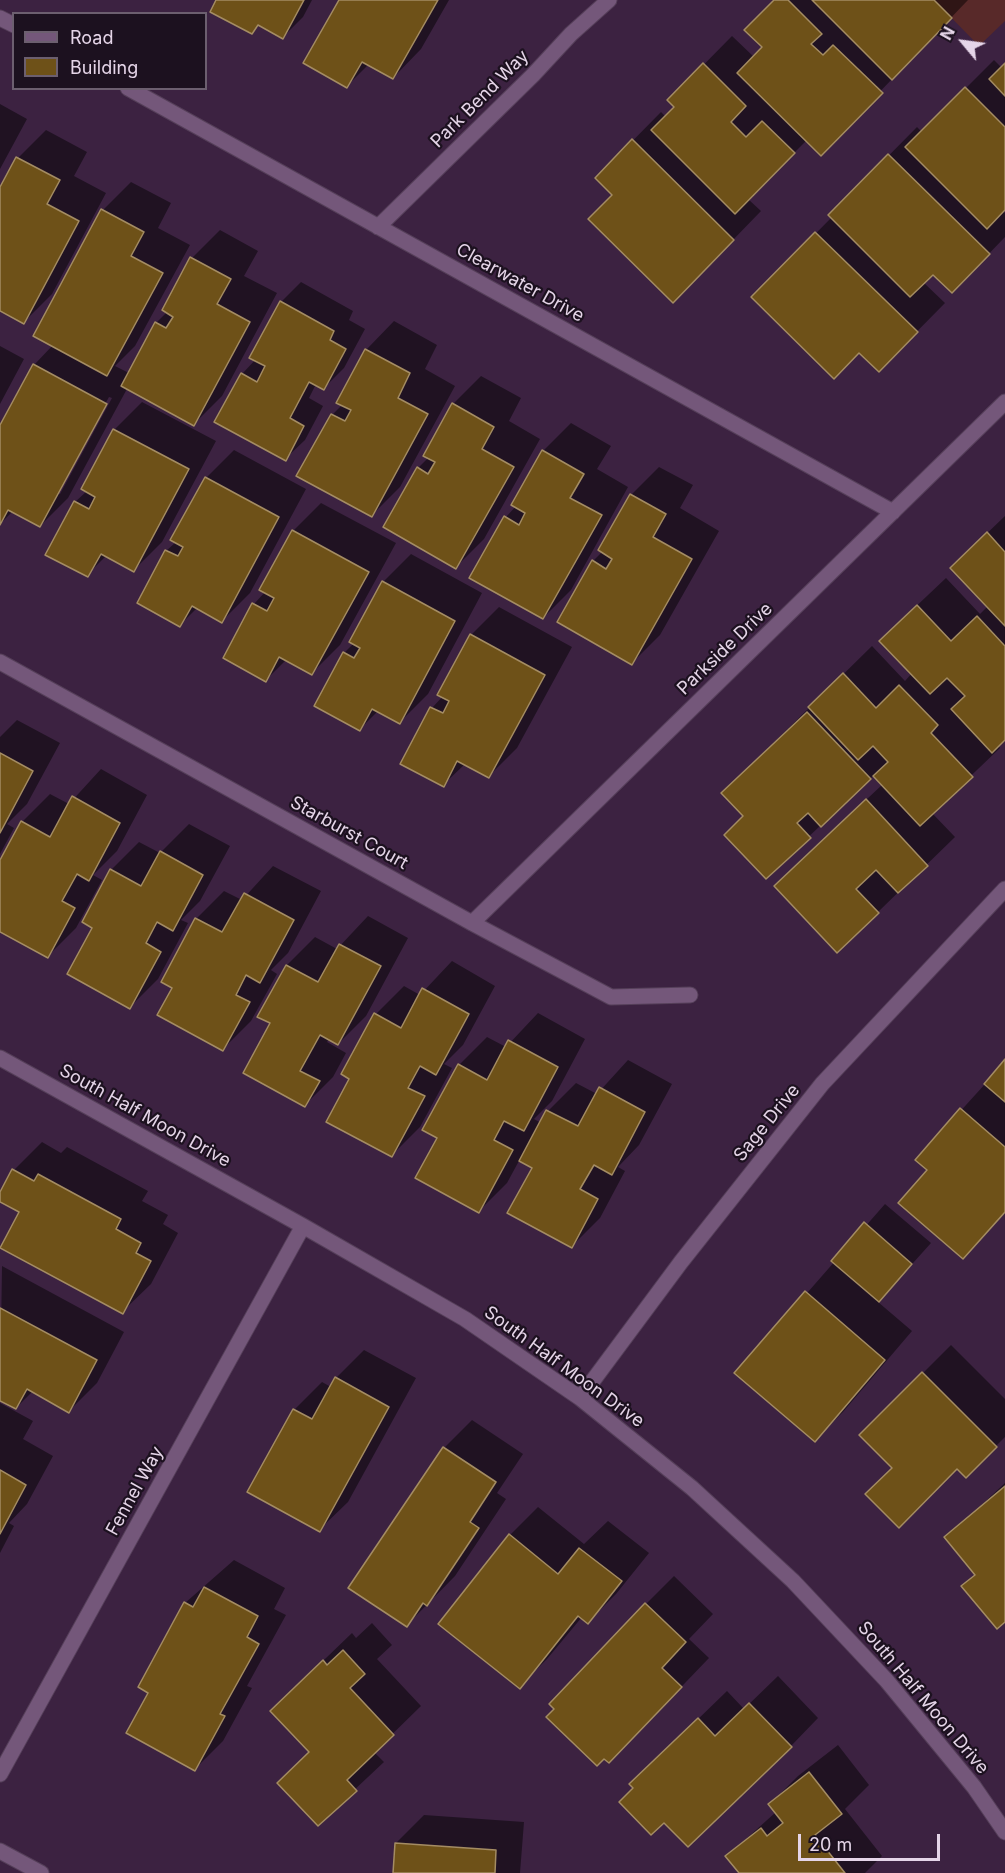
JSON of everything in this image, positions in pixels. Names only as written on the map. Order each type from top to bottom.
[{"type":"street","name":"Park Bend Way","points":[[378,227],[533,75],[571,34],[609,0]]},
{"type":"street","name":"Clearwater Drive","points":[[132,90],[893,512]]},
{"type":"street","name":"Parkside Drive","points":[[472,923],[1005,402]]},
{"type":"street","name":"Starburst Court","points":[[0,662],[472,923],[611,997],[690,995]]},
{"type":"street","name":"Sage Drive","points":[[580,1398],[681,1262],[822,1084],[1005,889]]},
{"type":"street","name":"South Half Moon Drive","points":[[0,1058],[303,1226],[465,1319],[580,1398],[692,1488],[793,1581],[887,1681],[974,1787],[1005,1832]]},
{"type":"street","name":"Fennel Way","points":[[0,1774],[303,1226]]},
{"type":"street","points":[[0,1851],[41,1873]]},
{"type":"shaded area","points":[[934,0],[1005,0],[1005,21],[979,46]]},
{"type":"building","points":[[216,0],[304,0],[283,39],[258,25],[252,34],[210,12]]},
{"type":"building","points":[[339,0],[438,0],[393,79],[362,62],[347,88],[303,63]]},
{"type":"building","points":[[774,0],[788,0],[822,34],[811,44],[823,55],[833,45],[883,93],[821,156],[737,73],[762,47],[744,30]]},
{"type":"building","points":[[812,0],[934,0],[952,18],[892,80]]},
{"type":"building","points":[[703,63],[746,106],[731,122],[746,137],[762,121],[795,153],[735,214],[651,130],[674,107],[667,100]]},
{"type":"building","points":[[1005,63],[1005,96],[989,79]]},
{"type":"building","points":[[965,87],[1005,127],[1005,210],[987,229],[905,147]]},
{"type":"building","points":[[632,139],[734,240],[673,303],[588,219],[612,195],[595,178]]},
{"type":"building","points":[[888,154],[990,254],[952,293],[933,275],[910,297],[828,215]]},
{"type":"building","points":[[16,157],[60,180],[47,204],[79,221],[24,324],[0,311],[0,187]]},
{"type":"building","points":[[101,209],[144,232],[131,256],[163,273],[107,376],[33,336]]},
{"type":"building","points":[[815,232],[918,332],[879,372],[859,353],[834,379],[751,297]]},
{"type":"building","points":[[190,257],[231,279],[217,304],[250,322],[194,426],[121,386],[155,322],[166,328],[173,317],[162,310]]},
{"type":"building","points":[[280,301],[334,331],[330,340],[346,349],[324,390],[309,382],[290,418],[304,426],[286,461],[214,422],[241,373],[257,382],[265,366],[249,358]]},
{"type":"building","points":[[365,349],[410,373],[398,398],[428,414],[372,517],[296,476],[331,414],[345,421],[351,410],[336,403]]},
{"type":"building","points":[[33,364],[107,404],[40,527],[8,510],[0,525],[0,425]]},
{"type":"building","points":[[452,403],[494,427],[482,449],[514,467],[456,569],[383,527],[417,467],[428,474],[435,462],[423,456]]},
{"type":"building","points":[[113,429],[189,469],[134,572],[101,554],[88,577],[45,555],[74,501],[89,509],[95,497],[81,489]]},
{"type":"building","points":[[542,450],[584,474],[570,498],[602,515],[543,619],[469,578],[504,516],[519,525],[525,513],[511,505]]},
{"type":"building","points":[[205,477],[279,517],[222,623],[192,606],[180,627],[137,603],[165,550],[178,556],[183,547],[170,540]]},
{"type":"building","points":[[630,494],[666,514],[653,537],[692,559],[632,665],[557,622],[592,560],[606,569],[612,559],[598,550]]},
{"type":"building","points":[[292,530],[369,572],[312,675],[279,657],[266,682],[223,658],[252,603],[267,611],[274,598],[259,590]]},
{"type":"building","points":[[987,532],[1005,552],[1005,626],[950,568]]},
{"type":"building","points":[[382,581],[455,621],[400,724],[372,709],[360,731],[314,706],[343,652],[354,658],[360,648],[349,642]]},
{"type":"building","points":[[917,605],[951,641],[977,616],[1005,646],[1005,740],[992,753],[951,709],[965,696],[947,678],[930,694],[879,641]]},
{"type":"building","points":[[470,634],[545,675],[489,778],[457,761],[444,787],[400,764],[430,707],[443,713],[449,701],[437,695]]},
{"type":"building","points":[[843,673],[876,708],[899,685],[938,725],[931,733],[973,777],[920,826],[873,776],[888,762],[873,746],[858,760],[808,707]]},
{"type":"building","points":[[807,712],[871,779],[821,827],[808,813],[797,823],[811,838],[766,879],[724,835],[743,816],[721,793]]},
{"type":"building","points":[[0,753],[33,771],[0,833]]},
{"type":"building","points":[[72,796],[120,823],[89,881],[77,874],[62,901],[75,908],[48,958],[0,932],[0,860],[21,821],[50,837]]},
{"type":"building","points":[[866,799],[928,866],[898,893],[876,870],[856,889],[879,913],[837,953],[774,886]]},
{"type":"building","points":[[160,851],[203,875],[173,931],[157,922],[146,943],[161,952],[130,1009],[67,974],[92,928],[82,922],[110,869],[141,886]]},
{"type":"building","points":[[244,893],[294,920],[260,983],[246,975],[236,995],[250,1002],[223,1051],[157,1015],[172,988],[161,982],[195,918],[222,932]]},
{"type":"building","points":[[339,944],[381,966],[338,1045],[320,1035],[300,1071],[320,1081],[305,1107],[243,1073],[270,1023],[257,1017],[286,965],[318,982]]},
{"type":"building","points":[[422,988],[469,1014],[436,1075],[420,1066],[408,1088],[425,1096],[392,1157],[326,1122],[349,1079],[341,1074],[374,1013],[401,1028]]},
{"type":"building","points":[[508,1040],[558,1067],[524,1131],[504,1121],[494,1140],[513,1150],[479,1213],[415,1178],[437,1138],[422,1130],[458,1064],[487,1080]]},
{"type":"building","points":[[1005,1059],[1005,1102],[984,1084]]},
{"type":"building","points":[[599,1087],[645,1112],[612,1175],[594,1165],[580,1189],[598,1199],[572,1248],[507,1213],[532,1168],[519,1161],[546,1110],[578,1126]]},
{"type":"building","points":[[960,1108],[1005,1147],[1005,1212],[963,1259],[898,1203],[927,1170],[915,1160]]},
{"type":"building","points":[[12,1169],[34,1181],[38,1174],[121,1219],[116,1229],[141,1243],[136,1253],[151,1261],[123,1314],[0,1248],[19,1212],[0,1202],[0,1192]]},
{"type":"building","points":[[864,1222],[912,1264],[879,1302],[831,1261]]},
{"type":"building","points":[[805,1291],[885,1360],[815,1442],[734,1373]]},
{"type":"building","points":[[0,1308],[97,1360],[69,1413],[27,1389],[16,1409],[0,1401]]},
{"type":"building","points":[[922,1372],[997,1447],[966,1478],[957,1469],[899,1528],[865,1494],[892,1468],[859,1435]]},
{"type":"building","points":[[335,1377],[389,1407],[320,1532],[247,1492],[293,1409],[312,1419]]},
{"type":"building","points":[[443,1447],[496,1482],[470,1522],[479,1528],[427,1606],[423,1603],[407,1627],[348,1588]]},
{"type":"building","points":[[0,1470],[26,1485],[0,1534]]},
{"type":"building","points":[[1005,1486],[1005,1622],[997,1629],[961,1586],[975,1575],[944,1537]]},
{"type":"building","points":[[509,1534],[558,1574],[579,1548],[622,1581],[588,1624],[578,1616],[520,1689],[438,1624]]},
{"type":"building","points":[[204,1587],[258,1616],[247,1637],[259,1644],[220,1714],[225,1716],[195,1771],[126,1733],[148,1693],[138,1687],[184,1602],[193,1607]]},
{"type":"building","points":[[645,1603],[686,1642],[662,1668],[682,1687],[609,1763],[604,1759],[597,1766],[546,1717],[554,1709],[549,1704]]},
{"type":"building","points":[[343,1650],[365,1674],[350,1688],[394,1735],[347,1780],[357,1791],[318,1826],[277,1783],[309,1752],[270,1711],[323,1660],[327,1665]]},
{"type":"building","points":[[749,1703],[792,1747],[688,1847],[664,1823],[651,1835],[619,1802],[633,1788],[629,1784],[698,1718],[715,1736]]},
{"type":"building","points":[[809,1772],[842,1814],[815,1835],[845,1873],[739,1873],[725,1856],[761,1828],[767,1836],[783,1823],[768,1804]]},
{"type":"building","points":[[395,1843],[496,1850],[495,1873],[393,1873]]}]
